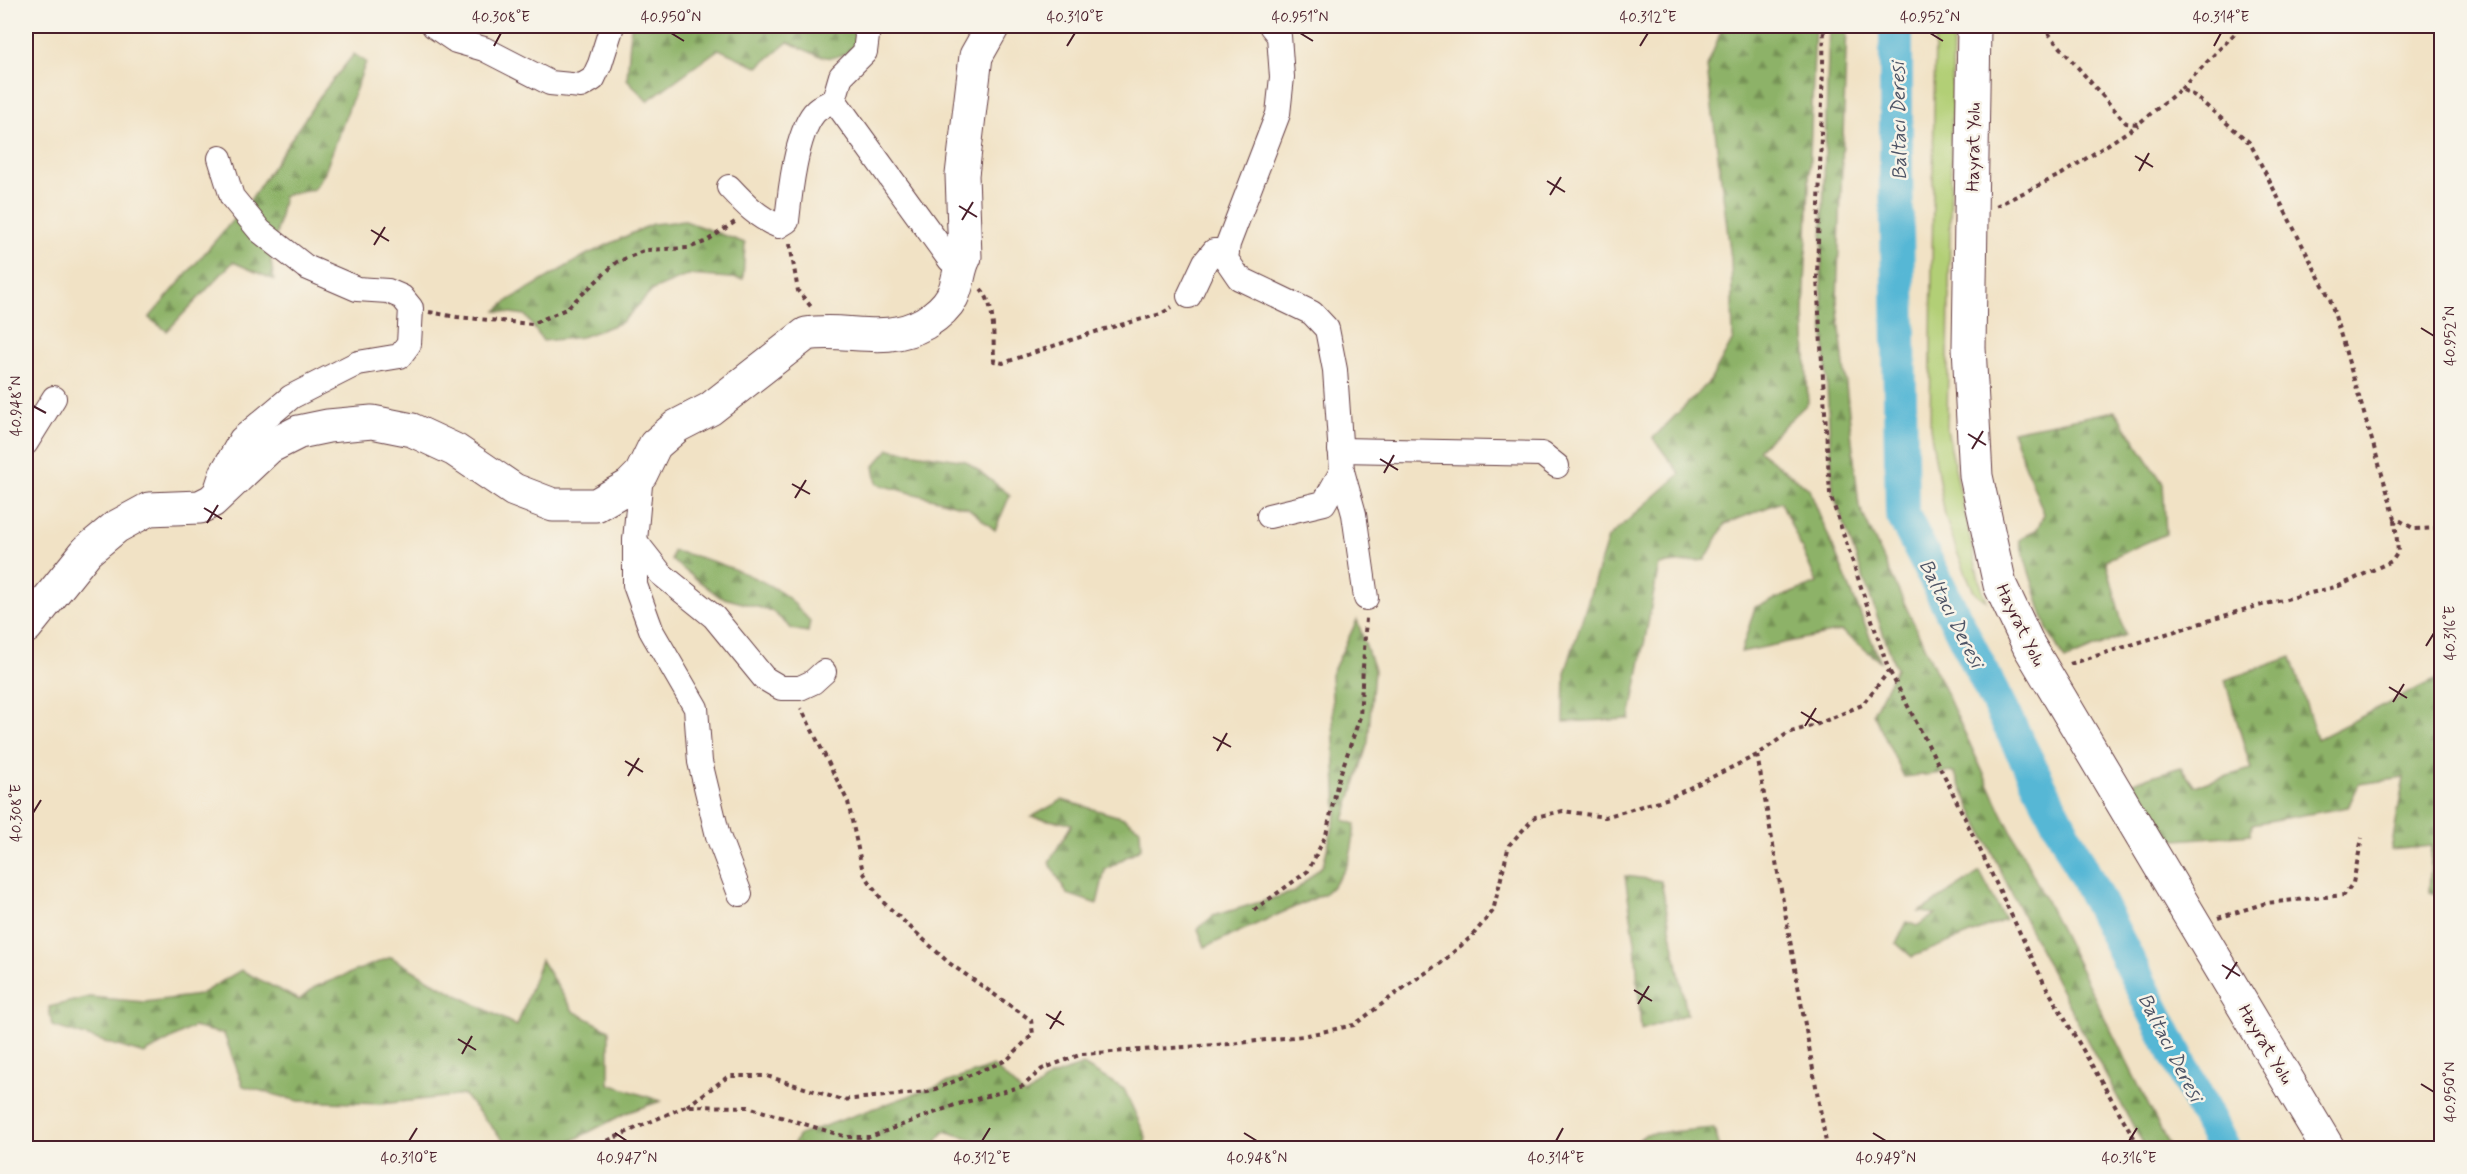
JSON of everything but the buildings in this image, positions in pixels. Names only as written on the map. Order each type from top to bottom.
[{"type":"street","points":[[434,26],[456,41],[484,49],[550,83],[581,86],[593,79],[612,26]]},
{"type":"street","points":[[729,187],[764,220],[779,226],[787,221],[793,172],[807,125],[815,112],[834,100],[841,76],[865,52],[867,36],[865,26]]},
{"type":"street","points":[[26,627],[87,551],[116,526],[148,509],[200,507],[212,501],[269,447],[299,432],[328,426],[372,422],[412,430],[455,450],[514,490],[553,505],[596,505],[629,486],[641,474],[656,445],[677,426],[710,409],[806,334],[825,331],[872,336],[893,335],[915,329],[934,318],[945,308],[953,295],[959,269],[965,257],[962,175],[976,56],[993,26]]},
{"type":"street","points":[[1271,26],[1278,36],[1282,77],[1278,114],[1226,259],[1239,278],[1312,313],[1328,329],[1335,370],[1341,460],[1354,514],[1366,598]]},
{"type":"street","name":"Hayrat Yolu","points":[[1974,26],[1970,347],[1976,476],[2000,585],[2044,671],[2328,1149]]},
{"type":"street","points":[[834,100],[950,260],[959,269]]},
{"type":"street","points":[[212,501],[222,472],[241,439],[291,397],[358,363],[400,356],[409,344],[411,308],[402,297],[388,291],[357,290],[306,267],[260,231],[232,197],[220,158]]},
{"type":"street","points":[[1190,296],[1205,262],[1214,251],[1227,251]]},
{"type":"street","points":[[26,443],[54,398]]},
{"type":"street","points":[[1341,460],[1542,454],[1557,466]]},
{"type":"street","points":[[1269,516],[1324,503],[1341,460]]},
{"type":"street","points":[[641,474],[635,541],[635,585],[652,632],[696,708],[700,762],[718,836],[740,894]]},
{"type":"street","points":[[635,541],[661,574],[714,617],[764,678],[781,688],[800,688],[813,682],[824,672]]},
{"type":"path","points":[[1824,26],[1817,279],[1830,494],[1889,671],[1946,779],[2044,983],[2140,1149]]},
{"type":"path","points":[[2042,26],[2126,123],[2138,124]]},
{"type":"path","points":[[1972,220],[2011,197],[2062,174],[2138,124],[2181,89],[2242,26]]},
{"type":"path","points":[[2044,671],[2246,609],[2339,586],[2392,561],[2398,552],[2395,518],[2330,299],[2250,143],[2195,96],[2181,89]]},
{"type":"path","points":[[411,308],[457,317],[532,324],[566,309],[617,261],[646,250],[688,248],[705,242],[752,210]]},
{"type":"path","points":[[787,221],[798,291],[815,311]]},
{"type":"path","points":[[959,269],[984,291],[990,311],[994,361],[1004,363],[1098,331],[1161,314],[1190,296]]},
{"type":"path","points":[[2395,518],[2415,529],[2442,528]]},
{"type":"path","points":[[1254,910],[1308,871],[1326,836],[1338,781],[1360,717],[1366,598]]},
{"type":"path","points":[[686,1106],[748,1107],[847,1137],[870,1137],[955,1105],[1023,1086],[1042,1068],[1082,1054],[1230,1044],[1303,1036],[1354,1025],[1441,963],[1472,936],[1492,911],[1509,845],[1535,817],[1563,811],[1605,817],[1669,798],[1757,756],[1788,734],[1862,705],[1889,671]]},
{"type":"path","points":[[591,1149],[686,1106],[729,1076],[767,1076],[842,1100],[928,1092],[1007,1060],[1033,1034],[1031,1020],[949,963],[884,903],[863,873],[848,802],[791,688]]},
{"type":"path","points":[[1757,756],[1827,1149]]},
{"type":"path","points":[[2195,926],[2266,903],[2344,895],[2353,883],[2362,838]]},
{"type":"green space","points":[[631,26],[858,26],[859,44],[840,56],[824,57],[788,42],[758,67],[719,49],[647,101],[627,79]]},
{"type":"green space","points":[[1723,26],[1815,26],[1804,313],[1808,403],[1758,450],[1809,489],[1880,661],[1841,631],[1741,652],[1755,607],[1817,583],[1781,502],[1725,524],[1705,560],[1659,565],[1630,719],[1564,722],[1565,673],[1608,538],[1680,474],[1653,438],[1710,381],[1733,339],[1731,259],[1707,67]]},
{"type":"green space","points":[[1829,26],[1847,26],[1837,301],[1859,506],[2002,813],[2170,1148],[2146,1148],[2137,1133],[2042,954],[1954,772],[1904,777],[1873,713],[1896,669],[1833,493],[1821,279]]},
{"type":"green space","points":[[1935,26],[1953,26],[1947,430],[1979,580],[1987,601],[1974,592],[1945,516],[1930,428]]},
{"type":"green space","points":[[354,54],[366,62],[324,174],[314,189],[284,195],[271,262],[274,280],[233,262],[167,331],[149,318],[251,199],[320,96]]},
{"type":"green space","points":[[685,221],[745,243],[743,279],[688,275],[653,290],[622,322],[582,337],[543,341],[525,315],[496,311],[509,300],[586,255],[652,224]]},
{"type":"green space","points":[[2115,411],[2163,483],[2166,534],[2106,560],[2125,635],[2065,660],[2047,629],[2019,540],[2037,529],[2044,514],[2012,431]]},
{"type":"green space","points":[[889,449],[966,461],[1010,495],[995,530],[968,508],[877,484],[874,466]]},
{"type":"green space","points":[[673,551],[732,568],[776,589],[810,621],[808,632],[792,629],[772,611],[720,597],[671,560]]},
{"type":"green space","points":[[1357,620],[1374,670],[1368,742],[1344,820],[1355,824],[1348,863],[1339,878],[1324,894],[1205,947],[1198,929],[1213,916],[1294,892],[1323,865],[1337,811],[1331,675]]},
{"type":"green space","points":[[2291,657],[2317,739],[2441,677],[2441,896],[2429,892],[2432,846],[2391,850],[2404,778],[2359,784],[2348,807],[2252,824],[2251,834],[2164,841],[2133,782],[2181,767],[2194,786],[2251,769],[2225,680]]},
{"type":"green space","points":[[1062,800],[1124,818],[1140,829],[1141,848],[1105,870],[1097,904],[1067,894],[1049,862],[1072,824],[1031,817]]},
{"type":"green space","points":[[1980,872],[2005,920],[1912,957],[1896,943],[1907,922],[1917,926],[1936,914],[1919,912]]},
{"type":"green space","points":[[1625,876],[1661,881],[1687,1014],[1641,1030],[1635,942]]},
{"type":"green space","points":[[391,957],[431,981],[517,1026],[541,960],[573,1011],[609,1030],[609,1084],[661,1101],[626,1113],[558,1148],[510,1148],[464,1095],[381,1104],[298,1101],[243,1086],[224,1034],[193,1027],[144,1054],[52,1026],[49,1007],[89,997],[145,1002],[199,995],[241,970],[299,1000],[315,987]]},
{"type":"green space","points":[[1083,1065],[1124,1089],[1146,1137],[1144,1148],[989,1148],[975,1140],[944,1131],[933,1148],[908,1145],[901,1148],[791,1148],[799,1135],[993,1066],[1026,1096],[1050,1077]]},
{"type":"green space","points":[[1714,1128],[1720,1148],[1628,1148],[1646,1134]]},
{"type":"waterway","name":"Baltacı Deresi","points":[[1896,26],[1902,513],[2223,1148]]}]
